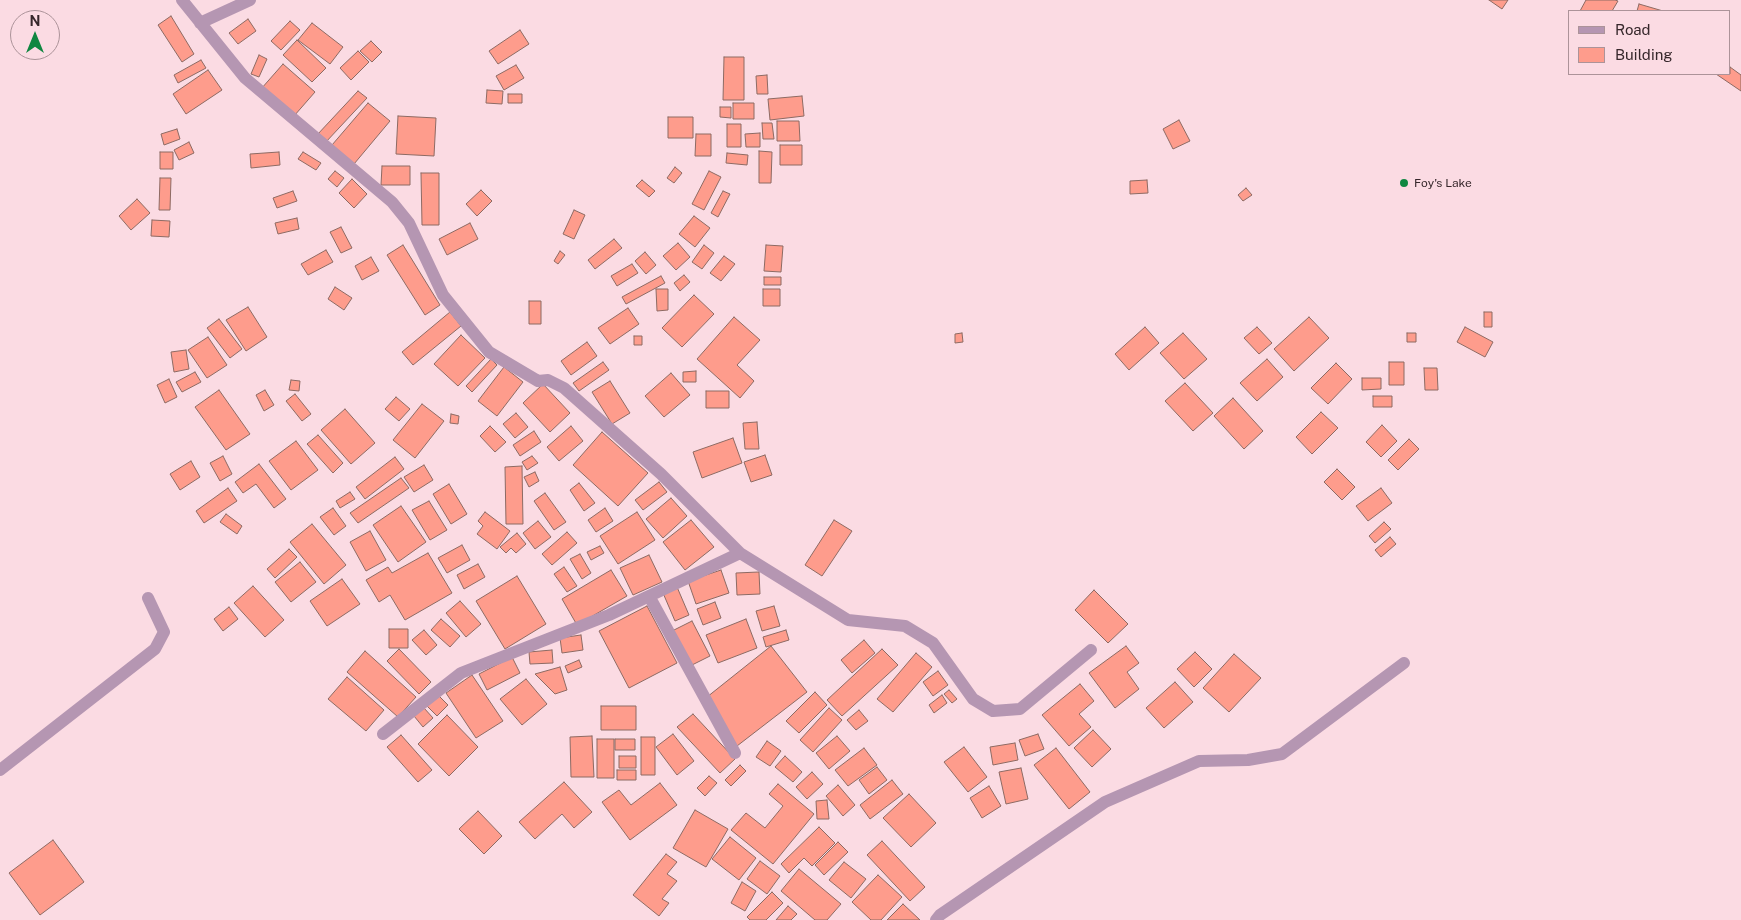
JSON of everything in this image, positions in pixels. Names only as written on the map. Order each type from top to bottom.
[{"type":"street","points":[[182,0],[244,78],[392,202],[408,223],[443,295],[489,352],[538,381],[548,380],[564,388],[662,474],[740,553],[848,620],[905,626],[933,642],[973,699],[993,711],[1020,709],[1090,650]]},
{"type":"street","points":[[200,24],[250,0]]},
{"type":"street","points":[[383,734],[461,673],[609,615],[740,553]]},
{"type":"street","points":[[648,596],[735,752]]},
{"type":"street","points":[[0,770],[155,649],[164,632],[148,598]]},
{"type":"street","points":[[936,920],[948,909],[1105,802],[1199,761],[1248,760],[1282,754],[1404,662]]},
{"type":"building","points":[[1489,0],[1508,0],[1502,9]]},
{"type":"building","points":[[1586,0],[1618,1],[1613,10],[1581,10]]},
{"type":"building","points":[[1639,4],[1660,10],[1637,10]]},
{"type":"building","points":[[171,16],[194,54],[182,62],[158,25]]},
{"type":"building","points":[[248,19],[256,31],[238,44],[229,33]]},
{"type":"building","points":[[290,21],[300,30],[281,50],[271,41]]},
{"type":"building","points":[[312,23],[343,47],[330,64],[298,40]]},
{"type":"building","points":[[520,30],[529,44],[498,64],[489,51]]},
{"type":"building","points":[[297,40],[326,68],[312,82],[283,55]]},
{"type":"building","points":[[371,41],[382,52],[372,62],[360,51]]},
{"type":"building","points":[[358,51],[369,62],[351,80],[340,68]]},
{"type":"building","points":[[259,55],[267,59],[259,77],[251,74]]},
{"type":"building","points":[[724,57],[744,57],[744,100],[723,100]]},
{"type":"building","points":[[201,60],[206,68],[178,83],[174,75]]},
{"type":"building","points":[[283,64],[315,92],[294,116],[261,89]]},
{"type":"building","points":[[516,65],[524,78],[504,90],[496,76]]},
{"type":"building","points":[[1731,68],[1741,75],[1741,91],[1717,75],[1731,75]]},
{"type":"building","points":[[208,70],[222,90],[186,114],[173,94]]},
{"type":"building","points":[[767,75],[768,94],[757,94],[756,76]]},
{"type":"building","points":[[487,90],[503,91],[502,104],[486,103]]},
{"type":"building","points":[[358,91],[367,98],[325,143],[317,135]]},
{"type":"building","points":[[508,94],[522,94],[522,103],[508,103]]},
{"type":"building","points":[[802,96],[804,116],[770,120],[768,99]]},
{"type":"building","points":[[368,103],[390,121],[354,164],[332,145]]},
{"type":"building","points":[[733,103],[754,103],[754,119],[733,119]]},
{"type":"building","points":[[720,107],[731,107],[731,118],[720,117]]},
{"type":"building","points":[[398,116],[436,118],[434,156],[396,154]]},
{"type":"building","points":[[668,117],[693,117],[693,138],[668,138]]},
{"type":"building","points":[[1179,120],[1190,141],[1173,149],[1163,129]]},
{"type":"building","points":[[777,121],[799,121],[800,141],[777,141]]},
{"type":"building","points":[[762,123],[772,123],[774,139],[763,139]]},
{"type":"building","points":[[727,124],[741,124],[741,147],[727,147]]},
{"type":"building","points":[[177,129],[180,139],[164,145],[161,134]]},
{"type":"building","points":[[760,133],[760,147],[746,147],[745,134]]},
{"type":"building","points":[[696,134],[711,134],[711,156],[695,156]]},
{"type":"building","points":[[189,142],[194,153],[179,160],[174,150]]},
{"type":"building","points":[[780,145],[802,145],[802,165],[780,165]]},
{"type":"building","points":[[759,151],[772,152],[771,183],[759,183]]},
{"type":"building","points":[[160,152],[173,152],[173,169],[160,169]]},
{"type":"building","points":[[279,152],[280,165],[251,168],[250,154]]},
{"type":"building","points":[[303,152],[321,163],[316,170],[298,159]]},
{"type":"building","points":[[727,153],[748,155],[747,165],[726,163]]},
{"type":"building","points":[[382,166],[410,166],[410,185],[381,185]]},
{"type":"building","points":[[675,167],[682,173],[674,183],[667,178]]},
{"type":"building","points":[[335,171],[344,178],[337,187],[328,179]]},
{"type":"building","points":[[709,171],[721,177],[704,210],[692,204]]},
{"type":"building","points":[[421,173],[439,173],[439,225],[422,225]]},
{"type":"building","points":[[160,178],[171,178],[170,210],[159,210]]},
{"type":"building","points":[[352,179],[367,194],[354,208],[339,193]]},
{"type":"building","points":[[642,180],[655,191],[649,197],[636,186]]},
{"type":"building","points":[[1147,180],[1148,193],[1130,194],[1130,181]]},
{"type":"building","points":[[1246,188],[1252,195],[1243,201],[1238,195]]},
{"type":"building","points":[[481,190],[492,201],[477,216],[466,204]]},
{"type":"building","points":[[293,191],[297,201],[277,208],[273,198]]},
{"type":"building","points":[[723,191],[730,194],[718,217],[711,213]]},
{"type":"building","points":[[137,199],[150,213],[131,230],[119,216]]},
{"type":"building","points":[[574,210],[585,215],[574,239],[563,234]]},
{"type":"building","points":[[694,216],[710,228],[695,247],[679,234]]},
{"type":"building","points":[[297,218],[299,229],[278,234],[275,223]]},
{"type":"building","points":[[152,220],[170,221],[169,237],[151,236]]},
{"type":"building","points":[[470,223],[478,239],[447,255],[439,239]]},
{"type":"building","points":[[341,227],[352,248],[341,253],[330,232]]},
{"type":"building","points":[[614,239],[622,248],[595,269],[588,260]]},
{"type":"building","points":[[678,243],[690,257],[676,270],[663,256]]},
{"type":"building","points":[[403,245],[440,305],[425,315],[387,255]]},
{"type":"building","points":[[704,245],[714,253],[702,269],[692,262]]},
{"type":"building","points":[[766,245],[783,246],[781,272],[764,271]]},
{"type":"building","points":[[326,250],[333,262],[308,275],[301,264]]},
{"type":"building","points":[[560,251],[565,255],[558,264],[554,261]]},
{"type":"building","points":[[645,252],[656,265],[646,274],[635,261]]},
{"type":"building","points":[[724,256],[735,264],[721,281],[710,273]]},
{"type":"building","points":[[371,257],[379,271],[362,280],[355,266]]},
{"type":"building","points":[[632,264],[638,273],[617,286],[611,276]]},
{"type":"building","points":[[684,275],[690,282],[680,291],[674,283]]},
{"type":"building","points":[[661,276],[665,283],[626,304],[622,297]]},
{"type":"building","points":[[764,277],[781,277],[781,285],[764,285]]},
{"type":"building","points":[[335,287],[352,298],[344,310],[328,299]]},
{"type":"building","points":[[656,289],[668,289],[668,310],[657,311]]},
{"type":"building","points":[[763,289],[780,289],[780,306],[763,306]]},
{"type":"building","points":[[694,295],[714,314],[682,347],[662,328]]},
{"type":"building","points":[[529,301],[541,301],[541,324],[529,324]]},
{"type":"building","points":[[248,307],[267,337],[246,351],[226,320]]},
{"type":"building","points":[[628,308],[639,324],[610,344],[598,328]]},
{"type":"building","points":[[450,312],[461,326],[413,365],[402,352]]},
{"type":"building","points":[[1484,312],[1492,312],[1492,327],[1484,327]]},
{"type":"building","points":[[734,317],[760,340],[737,365],[754,381],[740,398],[697,359]]},
{"type":"building","points":[[1309,317],[1329,338],[1294,371],[1274,349]]},
{"type":"building","points":[[219,319],[242,349],[230,358],[207,328]]},
{"type":"building","points":[[1145,327],[1159,343],[1129,370],[1115,354]]},
{"type":"building","points":[[1257,327],[1272,343],[1259,354],[1244,338]]},
{"type":"building","points":[[1465,327],[1493,342],[1485,357],[1457,342]]},
{"type":"building","points":[[962,333],[963,342],[955,343],[955,334]]},
{"type":"building","points":[[1183,333],[1207,359],[1184,379],[1160,353]]},
{"type":"building","points":[[1407,333],[1416,333],[1416,342],[1407,342]]},
{"type":"building","points":[[461,335],[485,358],[458,386],[434,364]]},
{"type":"building","points":[[634,336],[642,336],[642,345],[634,345]]},
{"type":"building","points":[[208,337],[227,365],[207,378],[188,350]]},
{"type":"building","points":[[587,342],[597,356],[571,375],[561,361]]},
{"type":"building","points":[[186,350],[189,369],[174,372],[171,352]]},
{"type":"building","points":[[491,359],[497,365],[472,392],[466,386]]},
{"type":"building","points":[[1267,359],[1283,377],[1257,401],[1240,383]]},
{"type":"building","points":[[603,362],[609,370],[579,391],[573,383]]},
{"type":"building","points":[[1389,362],[1404,362],[1404,385],[1389,385]]},
{"type":"building","points":[[1336,363],[1352,379],[1328,404],[1311,388]]},
{"type":"building","points":[[504,367],[523,382],[497,416],[478,401]]},
{"type":"building","points":[[1424,368],[1437,368],[1438,390],[1425,390]]},
{"type":"building","points":[[696,371],[696,382],[683,382],[683,372]]},
{"type":"building","points":[[195,372],[201,382],[182,392],[176,382]]},
{"type":"building","points":[[671,373],[690,395],[664,417],[645,396]]},
{"type":"building","points":[[1362,378],[1381,378],[1381,389],[1362,390]]},
{"type":"building","points":[[169,379],[177,397],[165,403],[157,385]]},
{"type":"building","points":[[291,380],[300,381],[299,391],[289,390]]},
{"type":"building","points":[[610,381],[630,413],[612,424],[592,392]]},
{"type":"building","points":[[1185,383],[1213,413],[1193,431],[1165,401]]},
{"type":"building","points":[[543,384],[570,413],[550,432],[523,403]]},
{"type":"building","points":[[219,390],[250,434],[226,450],[195,407]]},
{"type":"building","points":[[265,390],[274,405],[264,411],[256,395]]},
{"type":"building","points":[[706,391],[729,391],[729,408],[706,408]]},
{"type":"building","points":[[295,394],[311,414],[302,421],[286,401]]},
{"type":"building","points":[[1373,396],[1392,396],[1392,407],[1373,407]]},
{"type":"building","points":[[396,397],[410,409],[399,421],[385,409]]},
{"type":"building","points":[[1233,398],[1263,431],[1244,449],[1214,416]]},
{"type":"building","points":[[422,404],[444,421],[415,458],[393,440]]},
{"type":"building","points":[[345,409],[375,443],[351,464],[321,430]]},
{"type":"building","points":[[1321,412],[1338,428],[1312,454],[1296,437]]},
{"type":"building","points":[[516,413],[528,427],[515,438],[503,424]]},
{"type":"building","points":[[451,414],[459,416],[458,424],[450,423]]},
{"type":"building","points":[[757,422],[759,449],[745,449],[743,423]]},
{"type":"building","points":[[1382,425],[1397,441],[1381,457],[1366,442]]},
{"type":"building","points":[[490,426],[506,442],[495,452],[480,436]]},
{"type":"building","points":[[571,426],[583,441],[559,461],[547,447]]},
{"type":"building","points":[[534,431],[541,442],[520,456],[513,445]]},
{"type":"building","points":[[602,432],[648,473],[618,506],[573,465]]},
{"type":"building","points":[[318,435],[343,463],[333,473],[307,444]]},
{"type":"building","points":[[733,438],[742,463],[702,478],[693,452]]},
{"type":"building","points":[[1409,439],[1419,449],[1398,470],[1388,460]]},
{"type":"building","points":[[296,441],[318,470],[291,490],[269,461]]},
{"type":"building","points":[[765,455],[772,475],[751,482],[744,462]]},
{"type":"building","points":[[223,456],[232,474],[220,481],[210,463]]},
{"type":"building","points":[[532,456],[538,463],[527,470],[522,462]]},
{"type":"building","points":[[395,457],[404,469],[365,499],[356,487]]},
{"type":"building","points":[[191,461],[200,477],[180,490],[170,474]]},
{"type":"building","points":[[259,464],[286,499],[274,508],[256,484],[243,493],[235,482]]},
{"type":"building","points":[[424,465],[433,480],[414,492],[404,477]]},
{"type":"building","points":[[522,466],[523,524],[506,524],[505,467]]},
{"type":"building","points":[[1337,469],[1355,487],[1342,500],[1324,482]]},
{"type":"building","points":[[535,472],[539,481],[529,487],[524,477]]},
{"type":"building","points":[[401,478],[409,488],[358,523],[350,513]]},
{"type":"building","points":[[659,482],[667,492],[643,510],[635,500]]},
{"type":"building","points":[[579,483],[595,503],[584,511],[570,490]]},
{"type":"building","points":[[449,484],[467,514],[451,524],[433,494]]},
{"type":"building","points":[[228,488],[237,501],[204,523],[196,511]]},
{"type":"building","points":[[1381,488],[1392,503],[1368,521],[1356,506]]},
{"type":"building","points":[[350,492],[355,499],[340,508],[336,501]]},
{"type":"building","points":[[545,493],[566,522],[554,530],[534,501]]},
{"type":"building","points":[[671,498],[687,516],[663,538],[646,519]]},
{"type":"building","points":[[429,501],[447,530],[430,540],[412,510]]},
{"type":"building","points":[[401,506],[426,542],[398,562],[373,525]]},
{"type":"building","points":[[333,508],[346,526],[334,535],[320,517]]},
{"type":"building","points":[[605,508],[613,521],[596,532],[588,520]]},
{"type":"building","points":[[485,512],[510,531],[497,549],[477,534],[483,526],[478,521]]},
{"type":"building","points":[[637,512],[655,540],[618,564],[600,536]]},
{"type":"building","points":[[226,514],[242,526],[237,534],[220,522]]},
{"type":"building","points":[[691,520],[714,547],[685,570],[663,542]]},
{"type":"building","points":[[834,520],[852,531],[822,576],[805,565]]},
{"type":"building","points":[[538,521],[551,537],[535,549],[523,533]]},
{"type":"building","points":[[1384,522],[1391,529],[1375,543],[1369,536]]},
{"type":"building","points":[[312,524],[346,565],[324,584],[290,542]]},
{"type":"building","points":[[370,531],[386,560],[366,571],[350,542]]},
{"type":"building","points":[[567,532],[577,543],[552,565],[542,554]]},
{"type":"building","points":[[517,533],[526,544],[516,553],[511,548],[506,553],[500,547]]},
{"type":"building","points":[[1390,537],[1396,544],[1381,557],[1375,550]]},
{"type":"building","points":[[462,545],[470,560],[447,573],[438,558]]},
{"type":"building","points":[[600,546],[604,553],[591,560],[587,552]]},
{"type":"building","points":[[289,549],[297,557],[275,578],[267,569]]},
{"type":"building","points":[[428,553],[452,593],[405,620],[390,595],[379,602],[366,580],[388,567],[392,573]]},
{"type":"building","points":[[580,554],[591,573],[582,579],[570,559]]},
{"type":"building","points":[[649,555],[662,582],[633,595],[620,568]]},
{"type":"building","points":[[300,562],[316,582],[291,602],[275,582]]},
{"type":"building","points":[[478,564],[485,577],[464,589],[457,575]]},
{"type":"building","points":[[564,567],[577,586],[567,592],[554,574]]},
{"type":"building","points":[[611,570],[627,596],[577,625],[562,599]]},
{"type":"building","points":[[721,570],[729,593],[696,604],[688,581]]},
{"type":"building","points":[[759,572],[760,594],[737,595],[736,573]]},
{"type":"building","points":[[517,576],[546,624],[505,649],[476,601]]},
{"type":"building","points":[[342,579],[360,604],[327,626],[310,601]]},
{"type":"building","points":[[253,586],[284,620],[265,637],[234,603]]},
{"type":"building","points":[[677,587],[689,615],[675,621],[663,593]]},
{"type":"building","points":[[1094,590],[1128,624],[1108,643],[1075,610]]},
{"type":"building","points":[[460,601],[481,624],[466,637],[446,613]]},
{"type":"building","points":[[715,602],[721,618],[703,625],[697,609]]},
{"type":"building","points":[[647,606],[677,663],[629,688],[599,631]]},
{"type":"building","points":[[774,606],[780,626],[762,631],[756,611]]},
{"type":"building","points":[[229,607],[238,619],[223,631],[214,619]]},
{"type":"building","points":[[441,619],[460,636],[450,647],[431,630]]},
{"type":"building","points":[[746,619],[757,648],[718,663],[706,635]]},
{"type":"building","points":[[692,621],[710,656],[690,666],[672,631]]},
{"type":"building","points":[[389,629],[408,629],[408,648],[389,648]]},
{"type":"building","points":[[424,630],[437,645],[426,655],[412,640]]},
{"type":"building","points":[[786,630],[789,640],[766,647],[763,637]]},
{"type":"building","points":[[581,635],[583,650],[562,653],[560,638]]},
{"type":"building","points":[[864,640],[875,653],[852,673],[841,660]]},
{"type":"building","points":[[771,646],[807,692],[737,746],[702,701]]},
{"type":"building","points":[[1126,646],[1139,663],[1127,672],[1139,689],[1115,708],[1089,673]]},
{"type":"building","points":[[399,649],[431,682],[419,694],[387,661]]},
{"type":"building","points":[[882,649],[898,665],[842,716],[827,700]]},
{"type":"building","points":[[552,650],[553,663],[530,664],[529,652]]},
{"type":"building","points":[[365,651],[416,697],[398,717],[347,672]]},
{"type":"building","points":[[1195,652],[1212,669],[1194,687],[1177,669]]},
{"type":"building","points":[[916,653],[932,667],[893,712],[877,699]]},
{"type":"building","points":[[1234,654],[1261,678],[1229,712],[1203,688]]},
{"type":"building","points":[[512,657],[520,673],[487,690],[479,674]]},
{"type":"building","points":[[579,660],[582,667],[568,673],[565,666]]},
{"type":"building","points":[[560,667],[567,690],[555,694],[535,674]]},
{"type":"building","points":[[938,671],[948,685],[933,696],[923,682]]},
{"type":"building","points":[[472,675],[503,721],[476,738],[446,693]]},
{"type":"building","points":[[347,677],[384,710],[366,731],[328,699]]},
{"type":"building","points":[[526,679],[547,704],[522,725],[500,699]]},
{"type":"building","points":[[1175,682],[1193,702],[1164,728],[1146,708]]},
{"type":"building","points":[[1080,684],[1094,701],[1079,714],[1091,727],[1069,746],[1042,715]]},
{"type":"building","points":[[949,690],[957,699],[952,703],[944,694]]},
{"type":"building","points":[[815,692],[827,705],[799,733],[786,721]]},
{"type":"building","points":[[436,693],[448,705],[437,716],[425,704]]},
{"type":"building","points":[[942,695],[947,703],[934,713],[929,705]]},
{"type":"building","points":[[601,706],[636,706],[636,730],[601,730]]},
{"type":"building","points":[[424,708],[433,718],[423,727],[414,716]]},
{"type":"building","points":[[829,708],[842,720],[813,752],[800,740]]},
{"type":"building","points":[[859,710],[868,721],[856,730],[847,720]]},
{"type":"building","points":[[693,714],[735,759],[720,773],[677,727]]},
{"type":"building","points":[[447,715],[478,747],[449,776],[418,744]]},
{"type":"building","points":[[1093,730],[1111,749],[1092,767],[1074,748]]},
{"type":"building","points":[[673,734],[694,761],[677,775],[656,747]]},
{"type":"building","points":[[1038,734],[1044,749],[1025,756],[1019,740]]},
{"type":"building","points":[[401,735],[432,770],[418,782],[387,747]]},
{"type":"building","points":[[592,736],[594,777],[571,777],[570,737]]},
{"type":"building","points":[[837,736],[850,751],[829,769],[816,753]]},
{"type":"building","points":[[641,737],[655,737],[655,775],[641,775]]},
{"type":"building","points":[[597,739],[614,739],[614,778],[597,778]]},
{"type":"building","points":[[615,739],[635,739],[635,750],[615,750]]},
{"type":"building","points":[[767,741],[781,751],[770,766],[756,757]]},
{"type":"building","points":[[1015,743],[1018,760],[993,765],[990,747]]},
{"type":"building","points":[[964,747],[987,777],[968,792],[944,762]]},
{"type":"building","points":[[864,748],[877,765],[848,786],[835,770]]},
{"type":"building","points":[[1056,748],[1090,792],[1069,809],[1034,765]]},
{"type":"building","points":[[619,756],[636,756],[636,768],[619,768]]},
{"type":"building","points":[[785,756],[802,772],[793,782],[775,767]]},
{"type":"building","points":[[740,765],[746,771],[731,786],[725,780]]},
{"type":"building","points":[[877,767],[887,780],[869,794],[859,780]]},
{"type":"building","points":[[1021,768],[1028,799],[1006,804],[999,772]]},
{"type":"building","points":[[617,770],[636,770],[636,780],[617,780]]},
{"type":"building","points":[[812,772],[823,784],[807,799],[796,787]]},
{"type":"building","points":[[709,776],[717,783],[705,796],[697,788]]},
{"type":"building","points":[[892,780],[903,794],[870,819],[860,805]]},
{"type":"building","points":[[564,782],[592,812],[574,828],[562,814],[535,839],[519,822]]},
{"type":"building","points":[[660,783],[677,805],[630,840],[602,802],[619,790],[631,805]]},
{"type":"building","points":[[778,784],[814,814],[773,864],[731,830],[746,813],[765,828],[783,806],[769,794]]},
{"type":"building","points":[[838,785],[855,805],[843,816],[826,796]]},
{"type":"building","points":[[989,786],[1001,806],[982,818],[970,798]]},
{"type":"building","points":[[909,794],[936,823],[911,847],[883,818]]},
{"type":"building","points":[[827,800],[829,819],[817,819],[816,801]]},
{"type":"building","points":[[695,810],[728,829],[706,867],[673,848]]},
{"type":"building","points":[[478,811],[502,836],[484,854],[459,829]]},
{"type":"building","points":[[819,827],[835,843],[812,866],[804,858],[789,873],[781,864]]},
{"type":"building","points":[[730,837],[756,858],[739,880],[712,859]]},
{"type":"building","points":[[53,840],[84,882],[40,915],[9,873]]},
{"type":"building","points":[[882,841],[925,887],[910,901],[867,855]]},
{"type":"building","points":[[838,842],[848,852],[824,875],[815,865]]},
{"type":"building","points":[[666,854],[677,862],[667,874],[677,881],[662,899],[669,903],[659,916],[633,895]]},
{"type":"building","points":[[760,861],[780,876],[767,894],[747,879]]},
{"type":"building","points":[[844,862],[866,879],[851,898],[829,880]]},
{"type":"building","points":[[799,869],[841,904],[827,920],[815,920],[781,891]]},
{"type":"building","points":[[878,875],[902,897],[881,920],[871,920],[852,902]]},
{"type":"building","points":[[742,882],[756,891],[745,911],[731,903]]},
{"type":"building","points":[[772,892],[783,903],[766,920],[750,920],[747,917]]},
{"type":"building","points":[[903,904],[920,920],[887,920]]},
{"type":"building","points":[[788,906],[797,914],[791,920],[776,920]]},
{"type":"place","name":"Foy's Lake","points":[[1404,183]]}]
